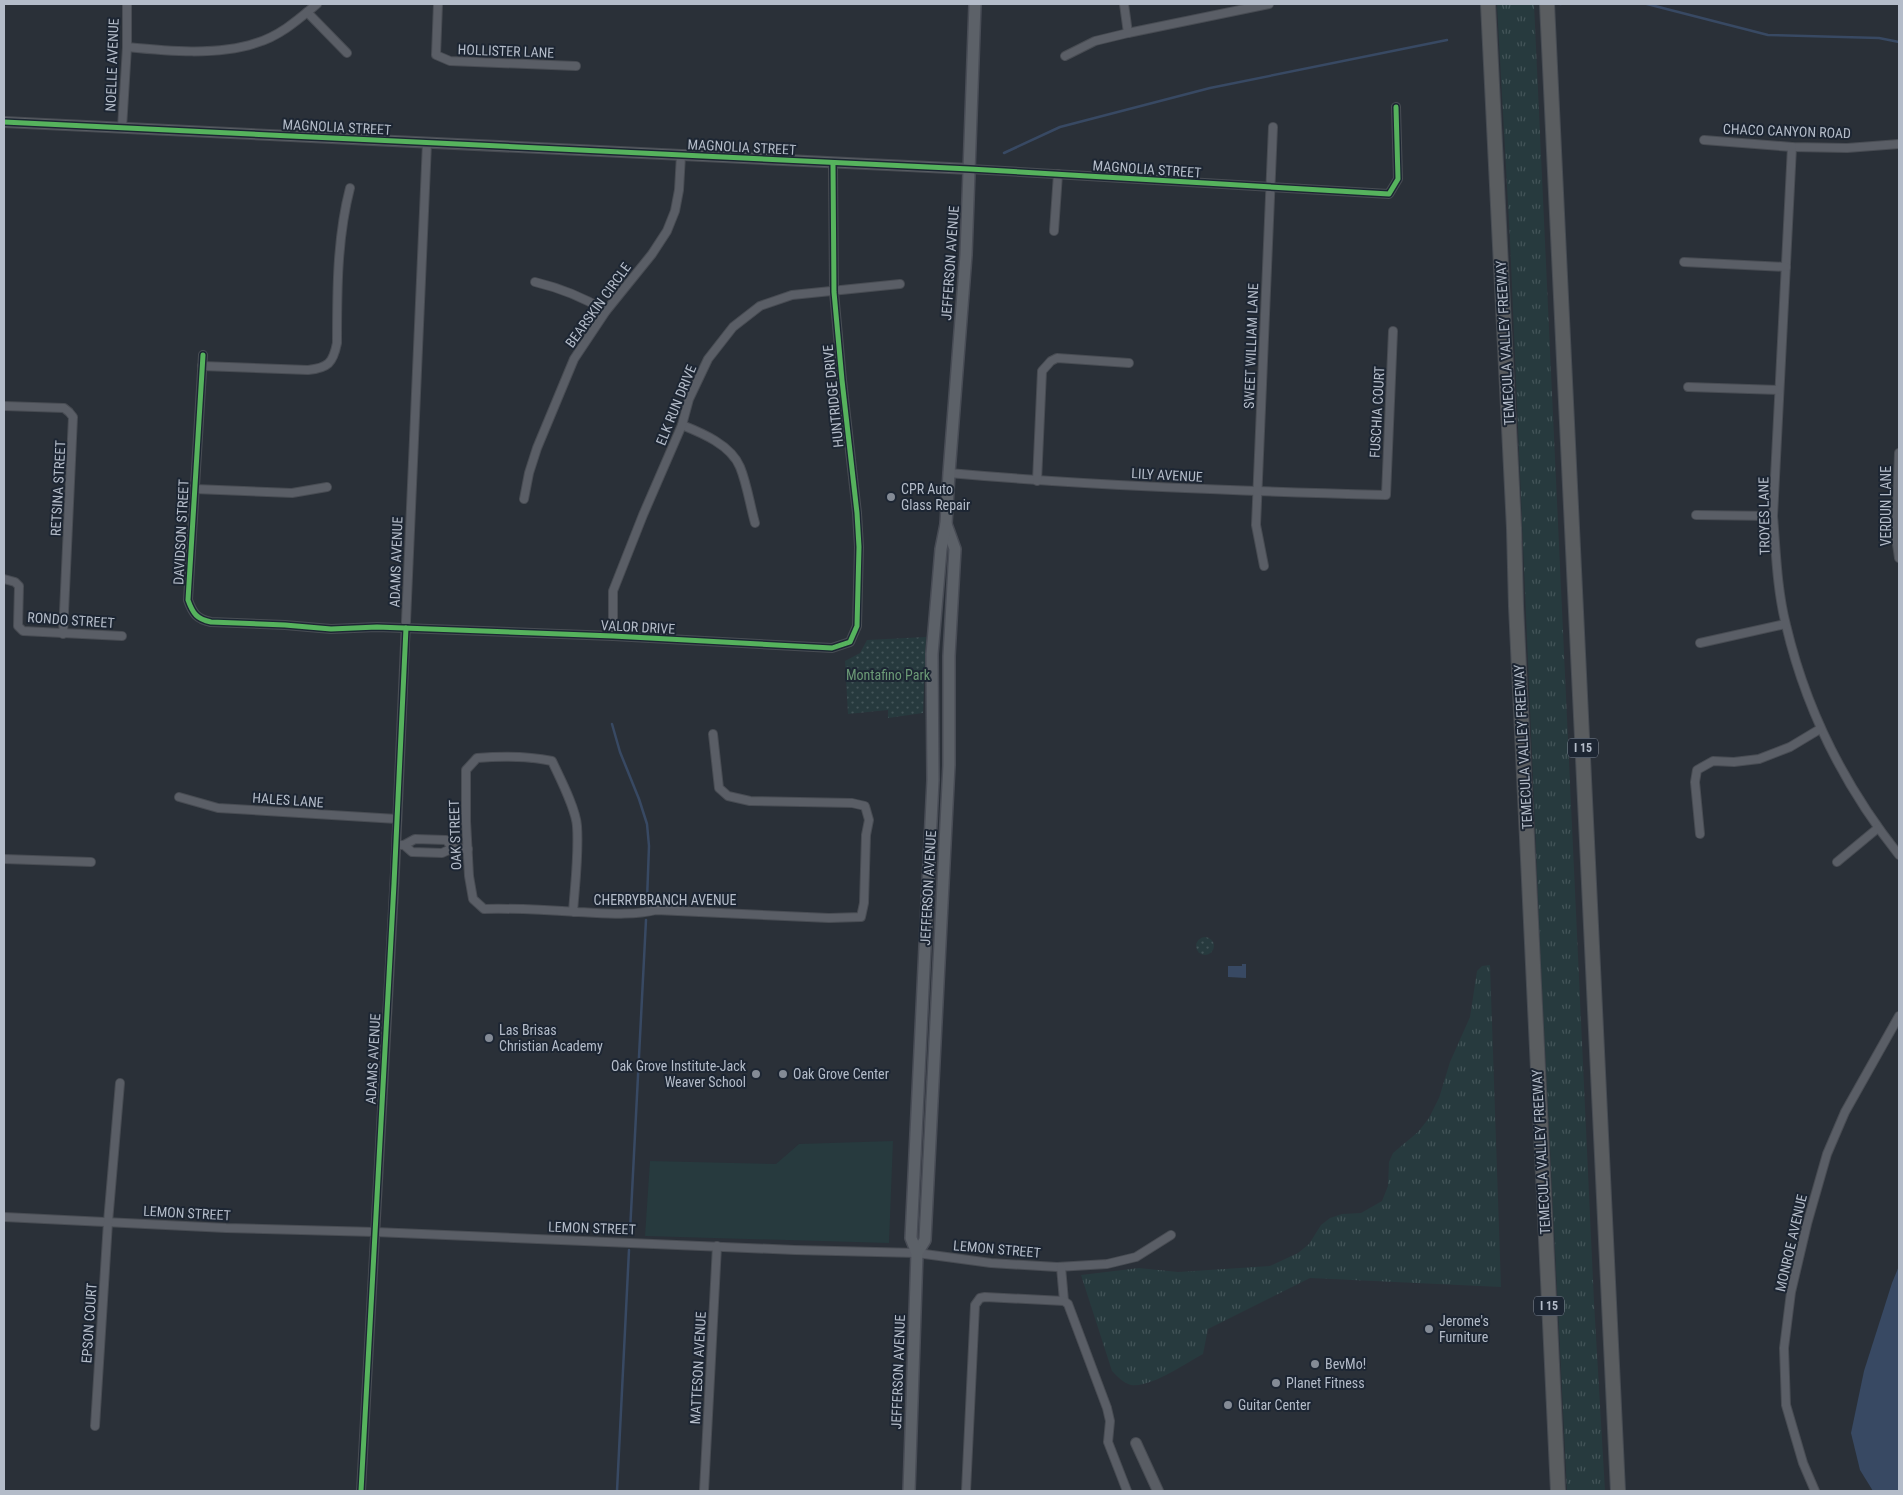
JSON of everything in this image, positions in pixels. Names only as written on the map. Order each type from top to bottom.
[{"type":"highway","name":"TEMECULA VALLEY FREEWAY","points":[[1488,4],[1558,1491]]},
{"type":"highway","name":"I 15","points":[[1547,4],[1618,1491]]},
{"type":"main road","name":"JEFFERSON AVENUE","points":[[909,1491],[917,1253],[911,1238],[933,780],[932,654],[941,549],[946,524],[948,473],[966,255],[976,4]]},
{"type":"main road","name":"JEFFERSON AVENUE","points":[[917,1253],[925,1240],[949,765],[949,656],[955,549],[946,524]]},
{"type":"main road","points":[[933,780],[939,807],[934,905],[942,919]]},
{"type":"street","name":"NOELLE AVENUE","points":[[122,128],[127,47],[127,4]]},
{"type":"street","points":[[127,47],[192,50],[229,49],[257,43],[292,25],[317,4]]},
{"type":"street","name":"HOLLISTER LANE","points":[[438,4],[436,55],[450,61],[576,66]]},
{"type":"street","points":[[1124,4],[1128,33]]},
{"type":"street","points":[[1065,56],[1094,42],[1128,33],[1268,4]]},
{"type":"street","points":[[307,12],[347,53]]},
{"type":"street","name":"MAGNOLIA STREET","points":[[4,122],[970,169],[1389,194],[1398,179],[1396,107]]},
{"type":"street","name":"SWEET WILLIAM LANE","points":[[1264,566],[1256,525],[1273,127]]},
{"type":"street","name":"CHACO CANYON ROAD","points":[[1704,140],[1792,147],[1847,148],[1899,144]]},
{"type":"street","name":"ADAMS AVENUE","points":[[361,1491],[375,1232],[400,846],[397,819],[426,143]]},
{"type":"street","name":"TROYES LANE","points":[[1792,147],[1774,516],[1785,624],[1820,729],[1849,784],[1878,828],[1899,854]]},
{"type":"street","name":"BEARSKIN CIRCLE","points":[[524,499],[529,473],[537,448],[574,359],[606,311],[652,254],[666,232],[675,211],[682,155]]},
{"type":"street","name":"HUNTRIDGE DRIVE","points":[[833,163],[834,292],[859,547],[857,626]]},
{"type":"street","points":[[1054,231],[1058,174]]},
{"type":"street","points":[[202,366],[308,370],[320,369],[329,364],[334,356],[336,343],[340,239],[343,213],[350,188]]},
{"type":"street","points":[[1684,262],[1786,267]]},
{"type":"street","points":[[535,282],[560,288],[606,311]]},
{"type":"street","name":"ELK RUN DRIVE","points":[[613,636],[613,591],[708,359],[733,327],[760,306],[792,294],[834,292],[900,284]]},
{"type":"street","name":"FUSCHIA COURT","points":[[1386,495],[1393,331]]},
{"type":"street","name":"DAVIDSON STREET","points":[[202,355],[196,489],[188,600],[192,612],[200,620],[211,622],[331,628],[377,626],[406,628]]},
{"type":"street","points":[[1037,481],[1040,377],[1042,371],[1051,360],[1057,358],[1129,363]]},
{"type":"street","points":[[1688,387],[1779,390]]},
{"type":"street","name":"RETSINA STREET","points":[[4,406],[64,408],[73,417],[63,634]]},
{"type":"street","points":[[682,425],[705,434],[723,446],[740,465],[755,523]]},
{"type":"street","name":"VERDUN LANE","points":[[1899,453],[1896,537],[1899,558]]},
{"type":"street","name":"LILY AVENUE","points":[[948,473],[1037,481],[1257,492],[1386,495]]},
{"type":"street","points":[[196,489],[292,493],[327,487]]},
{"type":"street","points":[[1696,515],[1774,516]]},
{"type":"street","name":"RONDO STREET","points":[[4,579],[15,582],[19,586],[18,626],[23,631],[122,636]]},
{"type":"street","points":[[1700,643],[1785,624]]},
{"type":"street","name":"VALOR DRIVE","points":[[406,628],[613,636],[832,648],[850,642],[857,626]]},
{"type":"street","points":[[1700,834],[1695,782],[1697,770],[1713,761],[1734,762],[1759,758],[1790,747],[1820,729]]},
{"type":"street","name":"CHERRYBRANCH AVENUE","points":[[473,899],[484,909],[641,914],[656,910],[829,918],[861,917],[864,903],[866,835],[869,820],[865,806],[852,803],[750,801],[728,796],[719,788],[713,734]]},
{"type":"street","name":"OAK STREET","points":[[473,899],[469,876],[466,821],[466,770],[477,758],[514,757],[541,759],[552,762],[561,780],[577,824],[577,861],[573,912]]},
{"type":"street","name":"HALES LANE","points":[[179,797],[218,808],[397,819]]},
{"type":"street","points":[[1837,862],[1878,828]]},
{"type":"street","points":[[400,846],[414,838],[446,840],[453,848]]},
{"type":"street","points":[[431,839],[431,853]]},
{"type":"street","points":[[400,846],[412,852],[431,853],[442,853],[453,848],[468,848]]},
{"type":"street","points":[[4,860],[91,862]]},
{"type":"street","name":"MONROE AVENUE","points":[[1815,1491],[1803,1463],[1786,1405],[1784,1348],[1791,1292],[1807,1224],[1827,1154],[1845,1112],[1899,1016]]},
{"type":"street","name":"EPSON COURT","points":[[95,1426],[108,1222],[120,1083]]},
{"type":"street","name":"LEMON STREET","points":[[4,1217],[917,1253],[991,1263],[1061,1267],[1108,1264],[1136,1257],[1171,1235]]},
{"type":"street","name":"MATTESON AVENUE","points":[[704,1491],[717,1246]]},
{"type":"street","points":[[1061,1267],[1064,1301]]},
{"type":"street","points":[[966,1491],[975,1305],[980,1298],[986,1297],[1064,1301],[1068,1304],[1107,1408],[1110,1420],[1108,1442],[1127,1491]]},
{"type":"street","points":[[1136,1443],[1158,1491]]},
{"type":"green space","points":[[1497,4],[1534,4],[1594,1302],[1605,1491],[1567,1491],[1541,965],[1510,240]]},
{"type":"green space","name":"Montafino Park","points":[[926,637],[923,713],[888,718],[888,710],[848,714],[845,661],[860,653],[867,640]]},
{"type":"green space","points":[[1205,937],[1211,940],[1214,946],[1211,952],[1205,955],[1199,952],[1196,946],[1199,940]]},
{"type":"green space","points":[[1490,965],[1501,1287],[1310,1278],[1208,1329],[1203,1354],[1168,1374],[1139,1385],[1128,1384],[1119,1378],[1112,1371],[1081,1275],[1139,1268],[1178,1272],[1270,1266],[1298,1253],[1309,1244],[1321,1225],[1330,1218],[1342,1214],[1361,1213],[1382,1201],[1388,1186],[1389,1162],[1393,1153],[1418,1132],[1429,1118],[1439,1098],[1450,1062],[1470,1017],[1477,971],[1482,966]]},
{"type":"green space","points":[[893,1141],[889,1243],[645,1236],[650,1161],[776,1164],[799,1144]]},
{"type":"water","points":[[1242,964],[1246,964],[1246,978],[1228,977],[1228,966],[1242,966]]},
{"type":"water","points":[[1899,1266],[1899,1491],[1873,1491],[1860,1470],[1851,1433],[1864,1371]]},
{"type":"waterway","points":[[1647,4],[1768,35],[1879,38],[1899,42]]},
{"type":"waterway","points":[[1004,153],[1060,127],[1210,88],[1447,40]]},
{"type":"waterway","points":[[612,724],[620,752],[647,824],[649,846],[647,900]]},
{"type":"waterway","points":[[630,1232],[646,920]]},
{"type":"waterway","points":[[617,1491],[629,1250]]},
{"type":"cycle path","points":[[4,122],[970,169],[1389,194],[1398,179],[1396,107]]},
{"type":"cycle path","points":[[203,355],[188,600],[194,612],[202,619],[211,622],[331,629],[377,627],[613,636],[832,648],[850,642],[857,626],[859,547],[834,292],[833,163]]},
{"type":"cycle path","points":[[361,1491],[406,628]]},
{"type":"place","name":"CPR Auto Glass Repair","points":[[891,497]]},
{"type":"place","name":"Las Brisas Christian Academy","points":[[489,1038]]},
{"type":"place","name":"Oak Grove Institute-Jack Weaver School","points":[[756,1074]]},
{"type":"place","name":"Oak Grove Center","points":[[783,1074]]},
{"type":"place","name":"Jerome's Furniture","points":[[1429,1329]]},
{"type":"place","name":"BevMo!","points":[[1315,1364]]},
{"type":"place","name":"Planet Fitness","points":[[1276,1383]]},
{"type":"place","name":"Guitar Center","points":[[1228,1405]]}]
